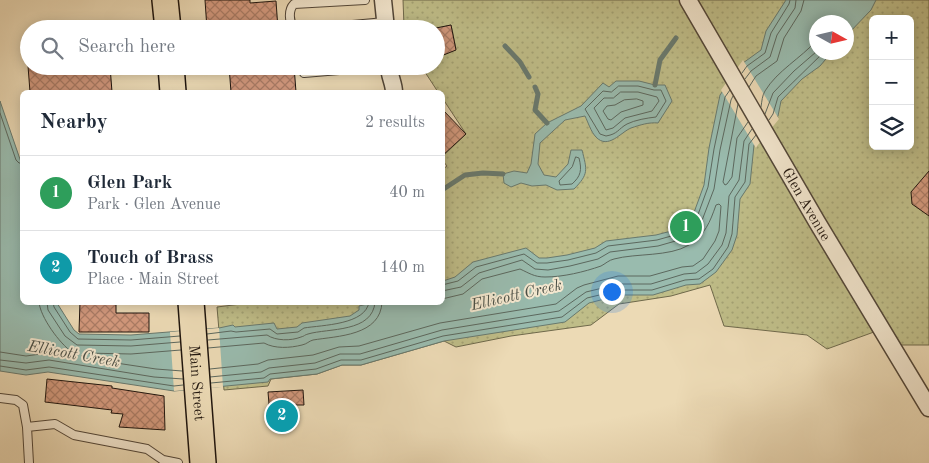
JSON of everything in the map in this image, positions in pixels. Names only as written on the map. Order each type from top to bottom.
[{"type":"main road","points":[[165,0],[167,20]]},
{"type":"main road","points":[[172,75],[173,90]]},
{"type":"main road","name":"Main Street","points":[[191,305],[204,463]]},
{"type":"street","points":[[383,0],[385,20]]},
{"type":"street","name":"Glen Avenue","points":[[688,0],[817,222],[929,408]]},
{"type":"street","points":[[390,75],[394,90]]},
{"type":"lane","points":[[291,20],[290,11],[294,4],[365,0]]},
{"type":"lane","points":[[0,398],[16,400],[23,406],[27,427],[29,463]]},
{"type":"lane","points":[[27,427],[55,424],[74,435],[147,449],[163,460],[178,463]]},
{"type":"shaded area","points":[[403,0],[929,0],[929,345],[898,345],[885,328],[827,349],[807,335],[724,326],[710,285],[671,296],[619,304],[591,325],[511,336],[456,347],[444,341],[361,365],[342,365],[317,374],[271,379],[268,386],[224,390],[217,307],[233,305],[445,305],[445,168],[447,166],[445,164],[445,154],[466,134],[445,102],[445,90],[437,90],[427,75],[445,75],[445,54],[456,49],[451,25],[445,26],[445,20],[404,20]]},
{"type":"water","name":"Ellicott Creek","points":[[786,0],[876,0],[871,10],[854,28],[854,15],[809,15],[809,60],[825,60],[802,79],[781,101],[778,116],[754,145],[750,184],[740,199],[737,235],[732,250],[716,272],[700,284],[686,285],[653,295],[620,295],[589,303],[565,322],[444,341],[361,365],[342,365],[317,374],[270,379],[268,382],[174,391],[48,372],[26,375],[0,371],[0,101],[20,159],[20,305],[58,305],[74,330],[79,334],[131,335],[274,323],[277,329],[297,327],[302,323],[350,316],[359,310],[359,306],[363,305],[445,305],[445,280],[455,277],[473,262],[526,248],[539,258],[547,258],[595,248],[606,241],[656,235],[679,229],[692,218],[704,185],[709,148],[720,95],[743,63],[761,50],[766,31]]},
{"type":"water","points":[[616,81],[639,81],[655,85],[665,85],[672,101],[658,123],[648,123],[631,128],[614,139],[605,142],[596,137],[585,116],[565,120],[540,143],[538,164],[544,175],[556,177],[568,164],[571,150],[582,150],[586,171],[574,189],[557,190],[546,185],[532,186],[521,183],[511,187],[504,183],[503,174],[514,171],[527,173],[531,164],[535,134],[547,123],[581,106],[603,83],[609,87]]},
{"type":"pier","points":[[743,60],[779,119],[756,148],[721,90]]},
{"type":"pier","points":[[219,328],[223,387],[174,391],[170,332]]},
{"type":"building","points":[[205,0],[250,0],[250,3],[276,1],[277,20],[206,20]]},
{"type":"building","points":[[451,25],[456,50],[445,54],[445,26]]},
{"type":"building","points":[[29,75],[111,75],[112,90],[30,90]]},
{"type":"building","points":[[230,75],[295,75],[296,90],[231,90]]},
{"type":"building","points":[[445,112],[466,134],[445,153]]},
{"type":"building","points":[[929,171],[929,216],[912,204],[911,192]]},
{"type":"building","points":[[80,305],[116,305],[116,313],[149,313],[149,332],[79,332]]},
{"type":"building","points":[[47,379],[112,386],[112,388],[164,396],[165,430],[119,427],[123,414],[111,413],[112,410],[45,402]]},
{"type":"building","points":[[303,390],[304,405],[293,405],[295,427],[271,428],[268,392]]},
{"type":"waterway","points":[[655,85],[660,60],[676,38]]},
{"type":"waterway","points":[[505,46],[520,62],[529,77]]},
{"type":"waterway","points":[[535,87],[538,94],[535,110],[547,123]]},
{"type":"waterway","points":[[445,188],[465,175],[483,173],[503,174]]},
{"type":"place","name":"Glen Park","points":[[686,227]]},
{"type":"place","name":"Touch of Brass","points":[[282,416]]}]
